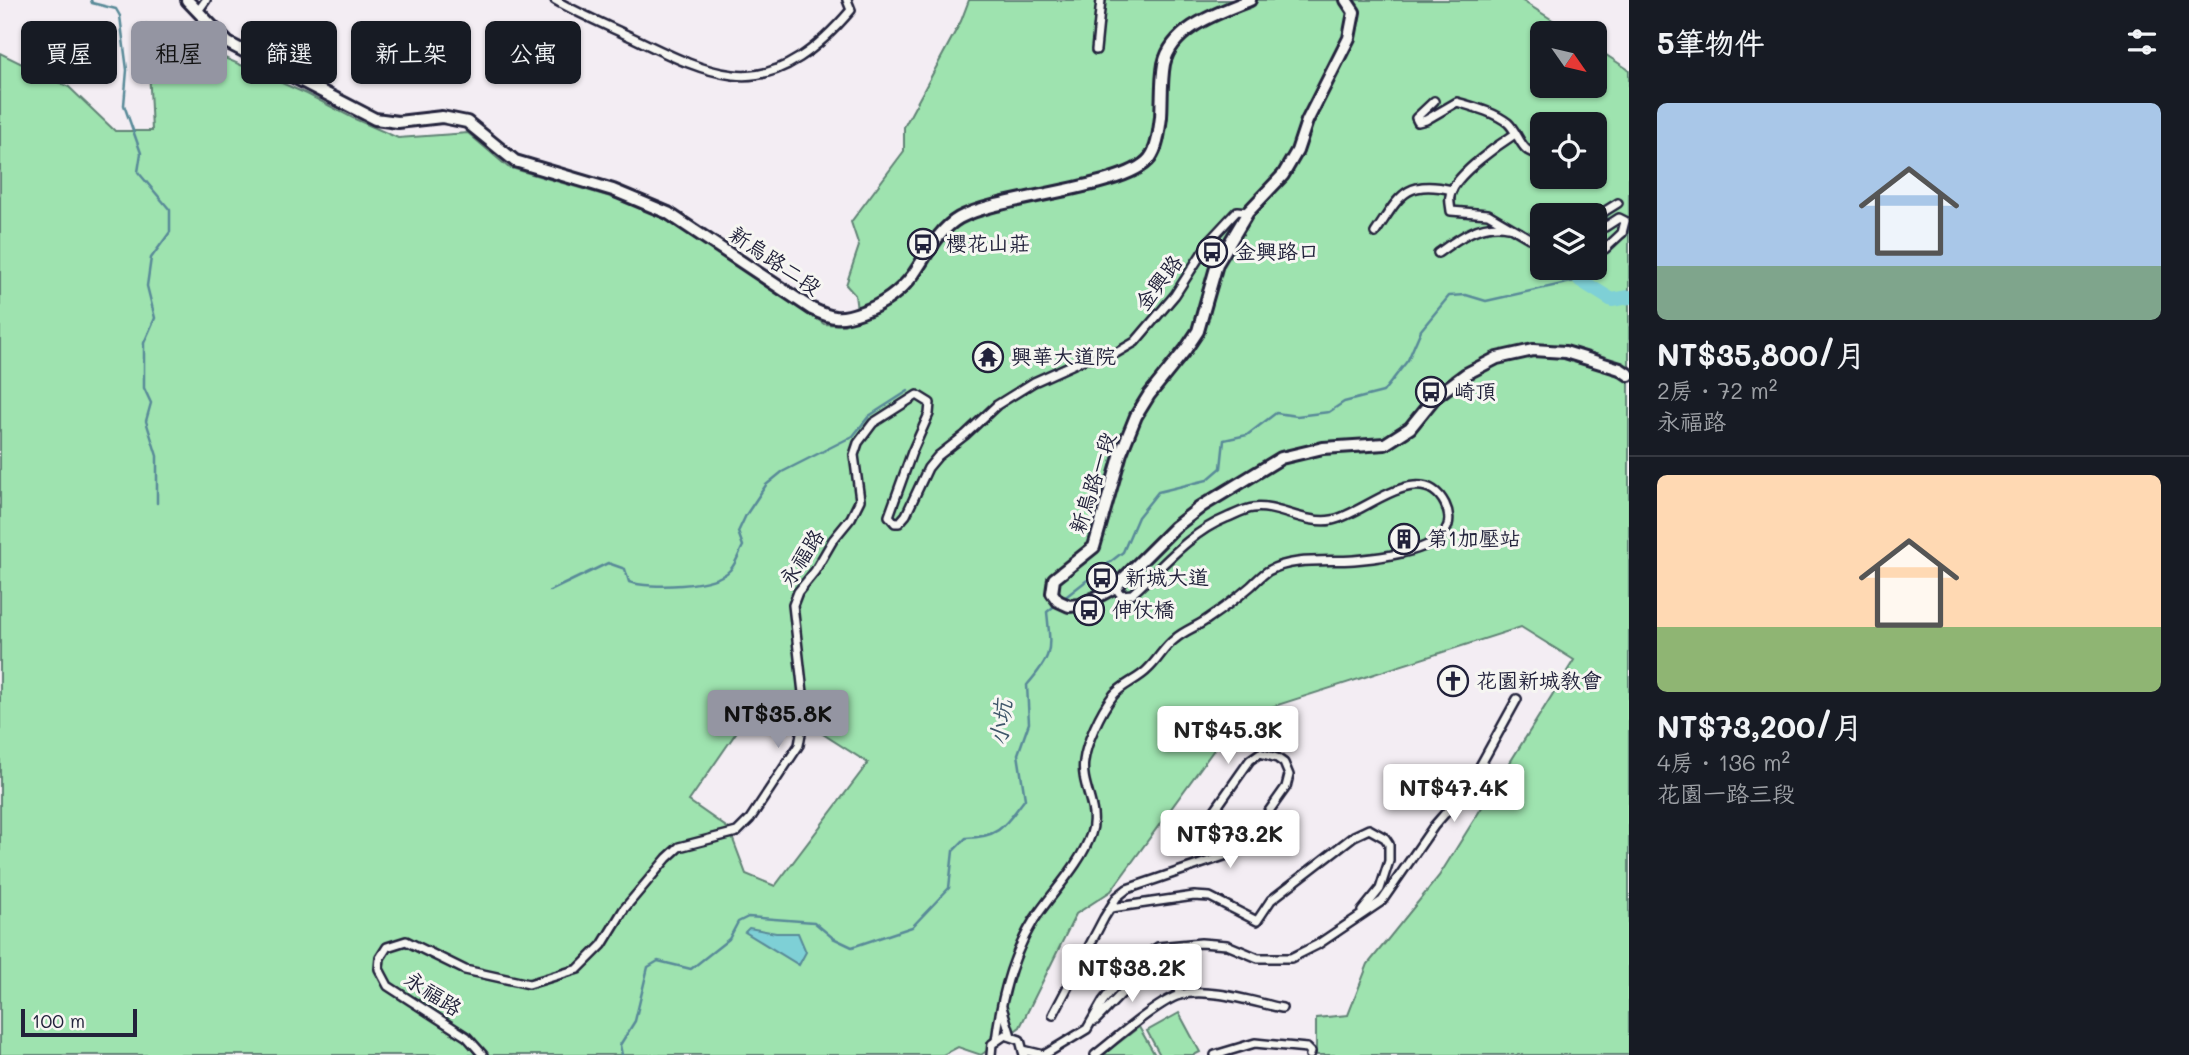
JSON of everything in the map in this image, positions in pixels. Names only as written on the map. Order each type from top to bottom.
[{"type":"main road","name":"新烏路二段","points":[[187,0],[228,43],[375,119],[398,122],[442,117],[467,122],[515,161],[613,190],[668,213],[812,309],[828,317],[844,318],[872,309],[894,295],[911,278],[949,224],[962,216],[986,207],[1105,181],[1139,168],[1151,158],[1158,140],[1164,64],[1171,50],[1187,30],[1230,5],[1250,0]]},
{"type":"main road","points":[[1346,0],[1354,12]]},
{"type":"main road","name":"新烏路一段","points":[[1354,12],[1349,38],[1307,121],[1297,151],[1283,175],[1248,212],[1217,264],[1198,331],[1136,416],[1121,453],[1094,547],[1054,579],[1052,593],[1058,601],[1069,606],[1080,604],[1115,587],[1175,527],[1202,506],[1281,458],[1323,448],[1385,444],[1410,428],[1435,397],[1466,374],[1497,358],[1533,350],[1565,352],[1620,369],[1629,375]]},
{"type":"street","points":[[198,11],[206,0]]},
{"type":"street","points":[[555,0],[689,64],[735,75],[760,73],[780,67],[820,44],[851,9],[847,0]]},
{"type":"street","points":[[1096,50],[1101,0]]},
{"type":"street","points":[[1354,12],[1358,0]]},
{"type":"street","points":[[1434,102],[1416,118],[1418,122],[1457,102],[1497,117],[1510,125],[1530,152]]},
{"type":"street","points":[[1514,134],[1474,165],[1452,190],[1449,200],[1451,211],[1488,214],[1530,237]]},
{"type":"street","points":[[1375,233],[1399,197],[1413,188],[1430,185],[1452,190]]},
{"type":"street","points":[[1607,248],[1625,236],[1625,221],[1619,218],[1605,228],[1601,222],[1602,213],[1618,203]]},
{"type":"street","name":"金興路","points":[[1085,359],[1111,356],[1135,342],[1175,296],[1211,239],[1237,211],[1248,212]]},
{"type":"street","points":[[1438,253],[1463,234],[1493,224],[1513,228]]},
{"type":"street","name":"永福路","points":[[482,1055],[467,1037],[388,986],[379,970],[380,958],[387,947],[406,941],[465,970],[529,984],[578,969],[602,945],[624,909],[667,858],[680,847],[737,832],[750,820],[799,745],[804,718],[803,693],[793,605],[798,592],[851,518],[860,500],[854,455],[858,443],[873,423],[917,395],[930,403],[929,414],[889,516],[895,523],[899,523],[906,515],[928,468],[938,456],[997,405],[1023,387],[1085,359]]},
{"type":"street","points":[[996,1041],[1001,1003],[1018,949],[1091,834],[1094,816],[1083,776],[1084,758],[1113,695],[1147,670],[1174,639],[1209,619],[1268,571],[1284,565],[1310,561],[1354,560],[1408,551],[1433,542],[1446,531],[1450,513],[1443,499],[1430,489],[1416,486],[1395,490],[1360,509],[1332,520],[1304,519],[1255,507],[1222,519],[1195,536],[1132,594],[1121,595],[1115,587]]},
{"type":"street","points":[[1087,1029],[1122,977],[1138,960],[1158,947],[1201,943],[1227,945],[1258,958],[1291,958],[1317,945],[1382,901],[1434,826],[1469,786],[1517,699]]},
{"type":"street","points":[[1053,1015],[1090,942],[1117,897],[1127,889],[1230,854],[1257,828],[1276,804],[1286,787],[1289,775],[1284,763],[1260,753],[1250,760],[1198,834],[1169,848]]},
{"type":"street","points":[[1111,908],[1194,896],[1210,897],[1228,905],[1244,917],[1257,921],[1271,900],[1354,835],[1369,830],[1385,838],[1389,845],[1389,862],[1380,889],[1357,917]]},
{"type":"street","points":[[991,1055],[992,1044],[1000,1037],[1011,1036],[1020,1041],[1024,1052],[1044,1055],[1087,1029],[1134,983],[1154,971],[1170,970],[1177,981],[1179,995]]},
{"type":"street","points":[[1095,1055],[1152,1011],[1179,995],[1203,993],[1282,1009]]},
{"type":"street","points":[[1001,1003],[1011,1036]]},
{"type":"street","points":[[1215,1055],[1267,1042],[1307,1048],[1311,1052],[1310,1055]]},
{"type":"green space","points":[[969,0],[1521,0],[1554,21],[1530,21],[1530,98],[1607,98],[1607,56],[1629,70],[1629,1055],[1316,1055],[1316,1018],[1348,1015],[1368,964],[1439,876],[1574,660],[1521,627],[1237,718],[1111,891],[1076,914],[1020,1027],[981,1055],[958,1047],[943,1055],[0,1055],[0,53],[21,63],[21,84],[63,84],[69,87],[115,131],[152,131],[150,84],[227,84],[227,59],[241,65],[241,84],[284,84],[398,138],[468,133],[508,167],[621,200],[661,217],[769,283],[824,324],[844,325],[858,317],[855,295],[846,285],[859,246],[851,222],[904,151],[904,127],[961,21]],"holes":[[[762,695],[868,763],[775,886],[746,874],[729,829],[689,801]]]},
{"type":"green space","points":[[1179,1013],[1200,1052],[1194,1055],[1160,1055],[1147,1031]]},
{"type":"green space","points":[[1139,1027],[1155,1055],[1103,1055]]},
{"type":"water","points":[[749,928],[776,933],[798,933],[806,952],[799,965],[745,932]]},
{"type":"waterway","points":[[91,0],[92,3],[116,9],[120,16],[127,70],[124,105],[141,153],[138,172],[170,210],[170,232],[151,258],[147,286],[155,318],[144,343],[144,388],[151,403],[146,421],[157,456],[157,503]]},
{"type":"waterway","name":"小坑","points":[[1063,599],[1123,552],[1138,517],[1158,492],[1207,480],[1221,468],[1224,440],[1247,435],[1276,413],[1297,416],[1329,412],[1344,402],[1383,392],[1408,360],[1421,330],[1449,296],[1466,295],[1486,301],[1580,280]]},
{"type":"waterway","name":"小坑","points":[[1580,280],[1612,300],[1629,297]]},
{"type":"waterway","points":[[550,591],[608,563],[625,569],[629,582],[639,584],[682,585],[722,576],[736,562],[743,546],[738,532],[766,485],[782,472],[853,436],[869,416],[908,391]]},
{"type":"waterway","name":"小坑","points":[[622,1055],[620,1045],[635,1021],[648,967],[658,961],[691,969],[729,939],[738,922],[748,917],[814,922],[833,938],[852,947],[912,927],[949,888],[953,851],[966,838],[987,835],[1001,828],[1025,799],[1018,754],[1029,723],[1027,685],[1046,659],[1049,644],[1047,612],[1058,603]]},
{"type":"place","name":"櫻花山莊","points":[[923,244]]},
{"type":"place","name":"金興路口","points":[[1212,252]]},
{"type":"place","name":"興華大道院","points":[[988,357]]},
{"type":"place","name":"崎頂","points":[[1431,392]]},
{"type":"place","name":"第1加壓站","points":[[1404,539]]},
{"type":"place","name":"新城大道","points":[[1102,578]]},
{"type":"place","name":"伸仗橋","points":[[1089,610]]},
{"type":"place","name":"花園新城教會","points":[[1453,681]]}]
